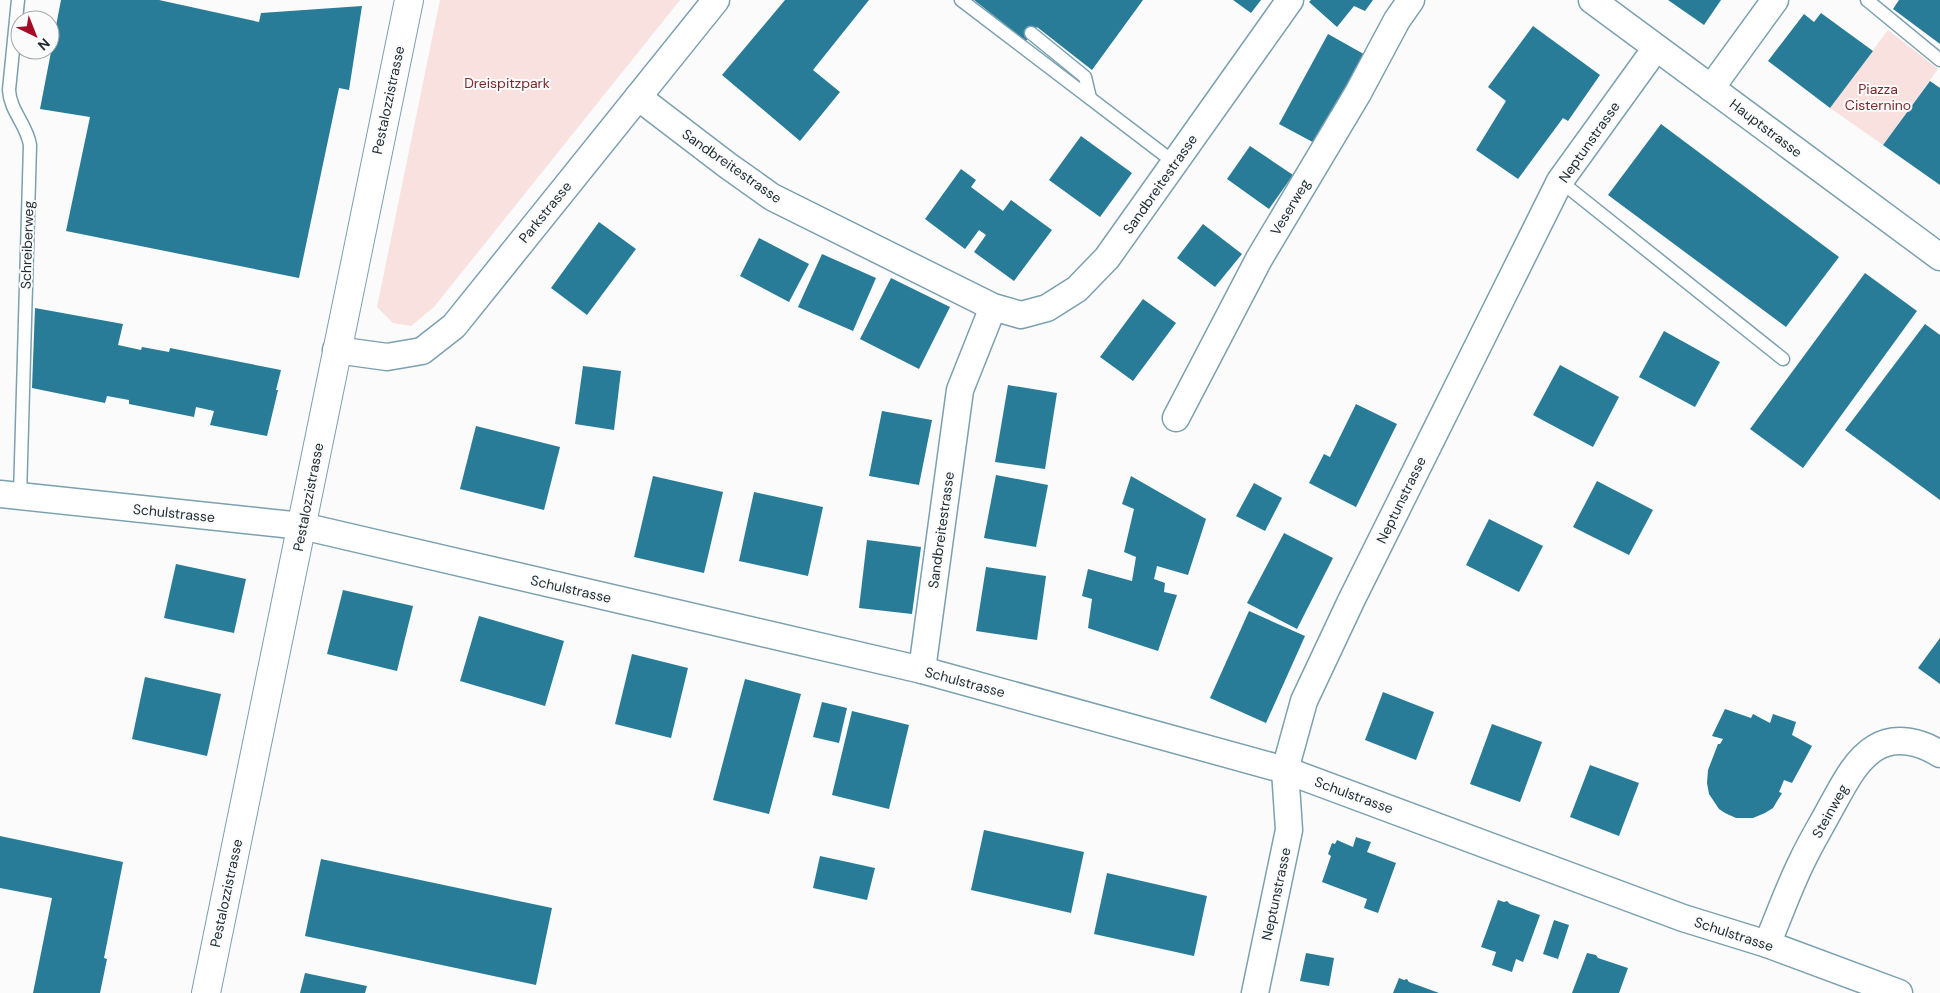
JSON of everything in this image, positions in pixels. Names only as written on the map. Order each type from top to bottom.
[{"type":"street","name":"Pestalozzistrasse","points":[[206,993],[409,0]]},
{"type":"street","name":"Parkstrasse","points":[[336,350],[387,357],[422,351],[454,326],[716,0]]},
{"type":"street","name":"Sandbreitestrasse","points":[[638,97],[772,197],[993,307],[1021,315],[1048,308],[1077,289],[1107,258],[1290,0]]},
{"type":"street","name":"Veserweg","points":[[1176,418],[1259,259],[1358,93],[1397,20],[1411,0]]},
{"type":"street","name":"Hauptstrasse","points":[[1592,0],[1940,257]]},
{"type":"street","points":[[1711,88],[1775,0]]},
{"type":"street","name":"Neptunstrasse","points":[[1255,993],[1289,830],[1285,770],[1304,702],[1351,601],[1560,182],[1656,48]]},
{"type":"street","name":"Sandbreitestrasse","points":[[922,670],[960,390],[993,307]]},
{"type":"street","name":"Schulstrasse","points":[[10,495],[302,526],[922,670],[1285,770],[1683,918],[1767,944],[1899,993]]},
{"type":"street","name":"Steinweg","points":[[1767,944],[1802,860],[1843,785],[1864,756],[1876,747],[1888,743],[1908,741],[1924,745],[1940,754]]},
{"type":"lane","name":"Schreiberweg","points":[[10,495],[30,145],[29,136],[10,100],[9,90],[18,0]]},
{"type":"lane","points":[[962,0],[1176,163]]},
{"type":"lane","points":[[1867,0],[1940,60]]},
{"type":"lane","points":[[1031,34],[1085,77],[1090,98]]},
{"type":"lane","points":[[1560,182],[1783,360]]},
{"type":"green space","name":"Dreispitzpark","points":[[440,0],[680,0],[434,307],[411,326],[393,323],[377,307]]},
{"type":"green space","name":"Piazza Cisternino","points":[[1888,30],[1938,69],[1883,145],[1830,108]]},
{"type":"building","points":[[61,0],[159,0],[259,22],[261,13],[362,6],[349,90],[339,88],[299,278],[66,231],[90,117],[40,109],[49,60],[60,60],[59,10]]},
{"type":"building","points":[[785,0],[869,0],[813,70],[840,92],[800,141],[722,75]]},
{"type":"building","points":[[974,0],[1143,0],[1092,70],[1037,27],[1026,41]]},
{"type":"building","points":[[1233,0],[1261,0],[1251,13]]},
{"type":"building","points":[[1311,0],[1373,0],[1365,11],[1354,6],[1337,27],[1309,2]]},
{"type":"building","points":[[1668,0],[1721,0],[1704,25]]},
{"type":"building","points":[[1899,0],[1940,0],[1940,44],[1893,9]]},
{"type":"building","points":[[1821,13],[1873,51],[1830,108],[1768,61],[1804,14],[1814,22]]},
{"type":"building","points":[[1533,26],[1600,75],[1568,121],[1563,118],[1518,179],[1476,150],[1506,101],[1488,87]]},
{"type":"building","points":[[1328,34],[1369,57],[1320,146],[1279,124]]},
{"type":"building","points":[[1930,81],[1940,88],[1940,185],[1883,145]]},
{"type":"building","points":[[1661,124],[1839,257],[1786,327],[1608,195]]},
{"type":"building","points":[[1081,136],[1132,173],[1100,217],[1049,180]]},
{"type":"building","points":[[1250,146],[1293,175],[1269,209],[1227,179]]},
{"type":"building","points":[[961,169],[976,180],[971,187],[1003,211],[1011,200],[1052,230],[1014,281],[974,252],[986,235],[979,230],[965,249],[925,219]]},
{"type":"building","points":[[599,222],[636,249],[587,315],[551,288]]},
{"type":"building","points":[[1203,224],[1242,254],[1215,287],[1177,258]]},
{"type":"building","points":[[759,238],[809,264],[789,302],[740,276]]},
{"type":"building","points":[[822,254],[876,278],[853,331],[798,307]]},
{"type":"building","points":[[1865,273],[1917,311],[1803,468],[1750,429]]},
{"type":"building","points":[[891,278],[950,307],[919,369],[860,339]]},
{"type":"building","points":[[1143,299],[1176,323],[1133,381],[1100,357]]},
{"type":"building","points":[[35,308],[123,324],[118,345],[141,350],[142,347],[169,352],[170,348],[281,370],[267,436],[210,425],[214,411],[196,407],[194,417],[129,404],[129,400],[107,396],[105,403],[32,388]]},
{"type":"building","points":[[1925,324],[1940,335],[1940,500],[1845,430]]},
{"type":"building","points":[[1664,331],[1720,362],[1695,407],[1639,377]]},
{"type":"building","points":[[1560,365],[1619,397],[1593,447],[1533,415]]},
{"type":"building","points":[[583,366],[621,371],[614,430],[575,424]]},
{"type":"building","points":[[1008,385],[1057,393],[1045,469],[995,462]]},
{"type":"building","points":[[1356,404],[1397,424],[1356,507],[1309,483],[1324,454],[1330,457]]},
{"type":"building","points":[[882,411],[932,420],[919,485],[869,476]]},
{"type":"building","points":[[476,426],[560,447],[544,510],[460,489]]},
{"type":"building","points":[[996,475],[1048,485],[1036,547],[984,538]]},
{"type":"building","points":[[653,476],[723,492],[704,573],[634,557]]},
{"type":"building","points":[[1131,476],[1206,519],[1188,575],[1157,566],[1154,579],[1165,583],[1164,592],[1177,595],[1158,651],[1088,628],[1092,599],[1082,596],[1088,569],[1132,581],[1136,557],[1124,552],[1134,509],[1122,504]]},
{"type":"building","points":[[1597,481],[1653,510],[1629,555],[1573,527]]},
{"type":"building","points":[[1254,483],[1282,498],[1265,531],[1236,516]]},
{"type":"building","points":[[754,492],[823,507],[808,576],[739,561]]},
{"type":"building","points":[[1489,519],[1543,546],[1519,592],[1466,565]]},
{"type":"building","points":[[1284,533],[1333,558],[1297,629],[1247,603]]},
{"type":"building","points":[[867,540],[921,547],[912,614],[859,608]]},
{"type":"building","points":[[176,564],[246,579],[234,633],[164,618]]},
{"type":"building","points":[[986,567],[1046,576],[1037,640],[976,631]]},
{"type":"building","points":[[343,590],[413,606],[397,671],[327,654]]},
{"type":"building","points":[[1249,611],[1305,636],[1266,723],[1210,698]]},
{"type":"building","points":[[479,616],[564,641],[545,706],[460,681]]},
{"type":"building","points":[[1940,638],[1940,684],[1918,668]]},
{"type":"building","points":[[632,654],[688,668],[671,738],[615,724]]},
{"type":"building","points":[[145,677],[221,694],[207,756],[132,739]]},
{"type":"building","points":[[745,679],[801,694],[769,814],[713,800]]},
{"type":"building","points":[[1383,692],[1434,712],[1416,760],[1365,740]]},
{"type":"building","points":[[822,702],[847,708],[839,743],[813,737]]},
{"type":"building","points":[[1725,709],[1751,718],[1753,714],[1770,723],[1773,714],[1796,722],[1792,735],[1812,746],[1792,783],[1784,780],[1779,792],[1782,793],[1773,808],[1753,818],[1736,818],[1725,813],[1719,809],[1709,794],[1707,783],[1708,770],[1718,744],[1723,739],[1712,736]]},
{"type":"building","points":[[852,711],[909,725],[889,809],[832,795]]},
{"type":"building","points":[[1492,724],[1542,742],[1520,802],[1470,784]]},
{"type":"building","points":[[1590,765],[1639,783],[1619,836],[1570,817]]},
{"type":"building","points":[[984,830],[1084,852],[1071,913],[971,890]]},
{"type":"building","points":[[0,836],[123,862],[104,958],[107,959],[100,993],[33,993],[52,898],[0,888]]},
{"type":"building","points":[[1356,837],[1371,842],[1367,852],[1396,863],[1378,913],[1364,908],[1367,899],[1322,882],[1331,856],[1328,854],[1332,843],[1335,844],[1337,840],[1353,847]]},
{"type":"building","points":[[820,856],[875,868],[867,900],[813,888]]},
{"type":"building","points":[[321,859],[552,908],[536,985],[305,936]]},
{"type":"building","points":[[1107,873],[1207,896],[1194,956],[1094,934]]},
{"type":"building","points":[[1498,900],[1507,901],[1510,904],[1540,915],[1523,962],[1516,959],[1512,972],[1492,965],[1496,952],[1481,947]]},
{"type":"building","points":[[1554,920],[1569,925],[1558,959],[1543,954]]},
{"type":"building","points":[[1306,953],[1334,958],[1329,986],[1300,981]]},
{"type":"building","points":[[1587,953],[1628,968],[1619,993],[1572,993]]},
{"type":"building","points":[[305,973],[367,986],[365,993],[300,993]]},
{"type":"building","points":[[1399,978],[1407,979],[1409,982],[1439,993],[1393,993]]}]
